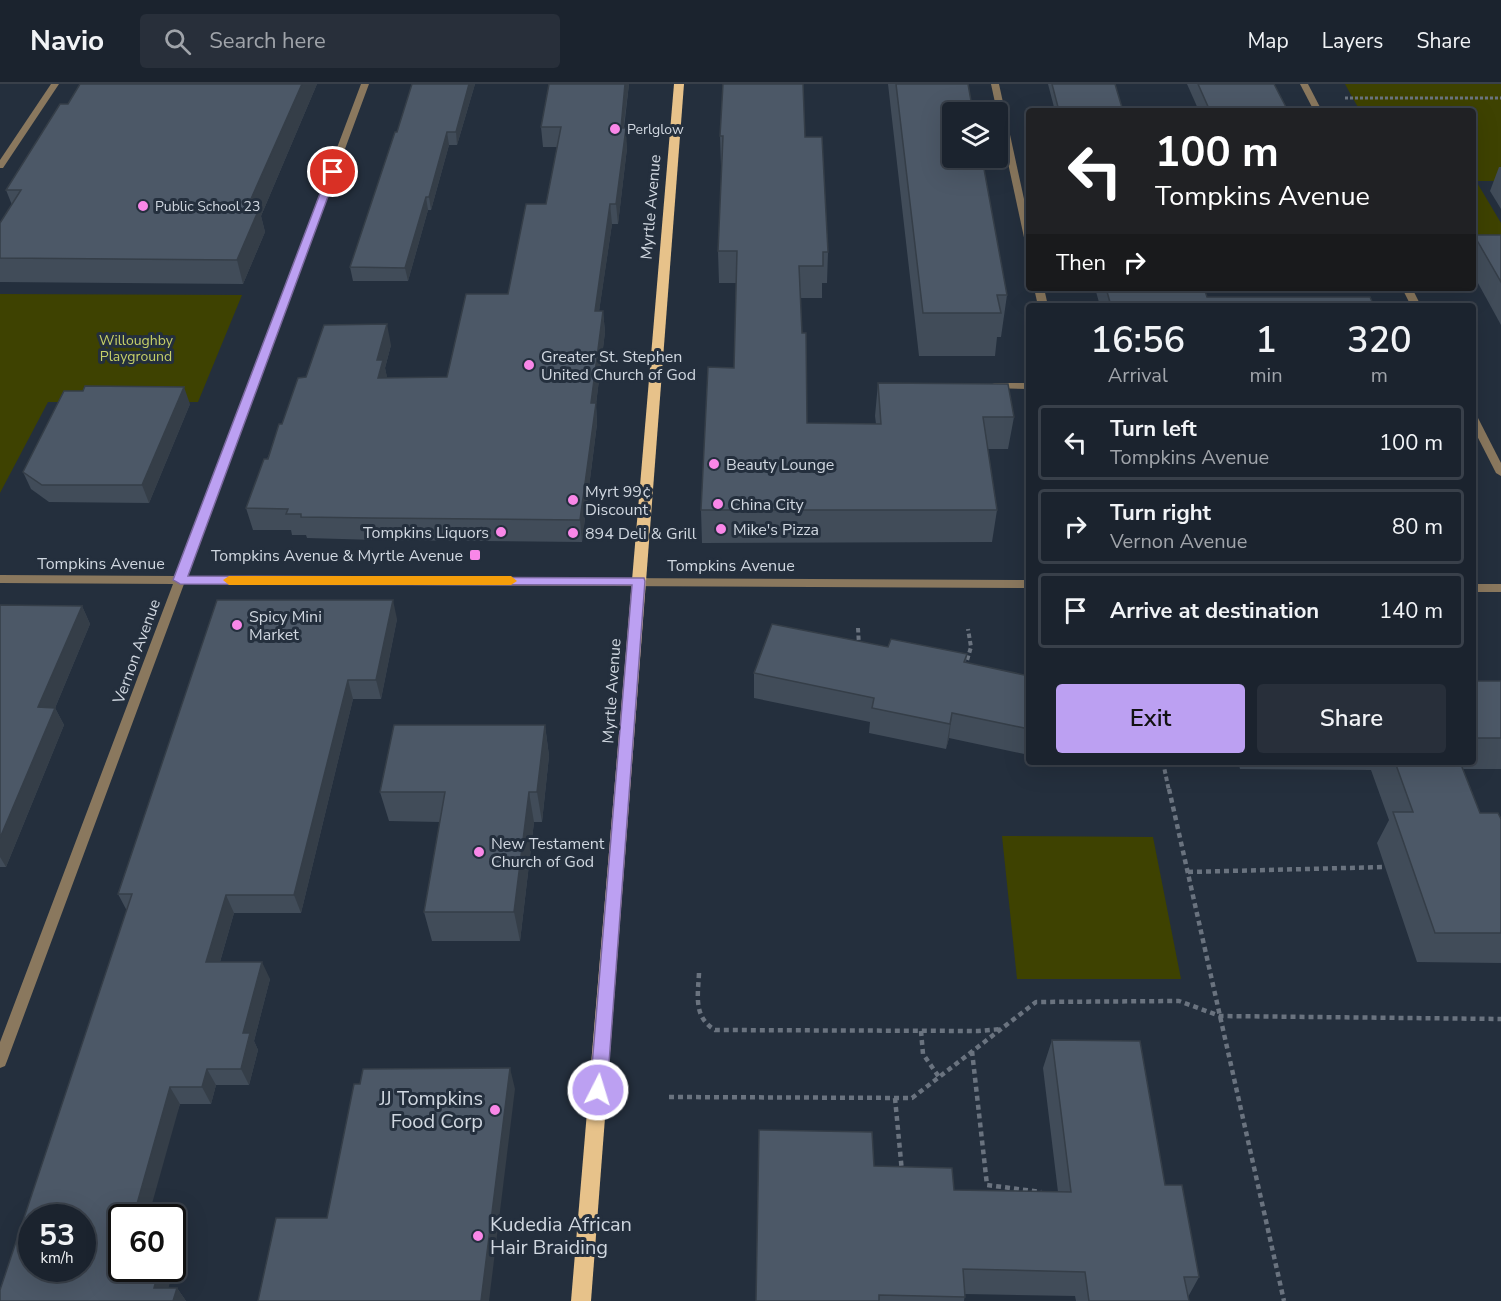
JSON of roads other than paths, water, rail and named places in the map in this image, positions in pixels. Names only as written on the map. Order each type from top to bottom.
[{"type":"main road","name":"Myrtle Avenue","points":[[582,1301],[679,84]]},
{"type":"street","points":[[0,166],[55,84]]},
{"type":"street","name":"Vernon Avenue","points":[[0,1061],[365,84]]},
{"type":"street","points":[[995,84],[1026,228]]},
{"type":"street","points":[[1304,84],[1316,108]]},
{"type":"street","points":[[980,385],[1026,386]]},
{"type":"street","points":[[1476,424],[1501,473]]},
{"type":"street","name":"Tompkins Avenue","points":[[0,579],[1026,584]]},
{"type":"street","points":[[1476,588],[1501,588]]},
{"type":"place","name":"Perlglow","points":[[615,129]]},
{"type":"place","name":"Public School 23","points":[[143,206]]},
{"type":"place","name":"Greater St. Stephen United Church of God","points":[[529,365]]},
{"type":"place","name":"Beauty Lounge","points":[[714,464]]},
{"type":"place","name":"Myrt 99¢ Discount","points":[[573,500]]},
{"type":"place","name":"China City","points":[[718,504]]},
{"type":"place","name":"Mike's Pizza","points":[[721,529]]},
{"type":"place","name":"Tompkins Liquors","points":[[501,532]]},
{"type":"place","name":"894 Deli & Grill","points":[[573,533]]},
{"type":"place","name":"Tompkins Avenue & Myrtle Avenue","points":[[475,555]]},
{"type":"place","name":"Spicy Mini Market","points":[[237,625]]},
{"type":"place","name":"New Testament Church of God","points":[[479,852]]},
{"type":"place","name":"JJ Tompkins Food Corp","points":[[495,1110]]},
{"type":"place","name":"Kudedia African Hair Braiding","points":[[478,1236]]},
{"type":"park label","name":"Willoughby Playground","points":[[136,348]]}]
